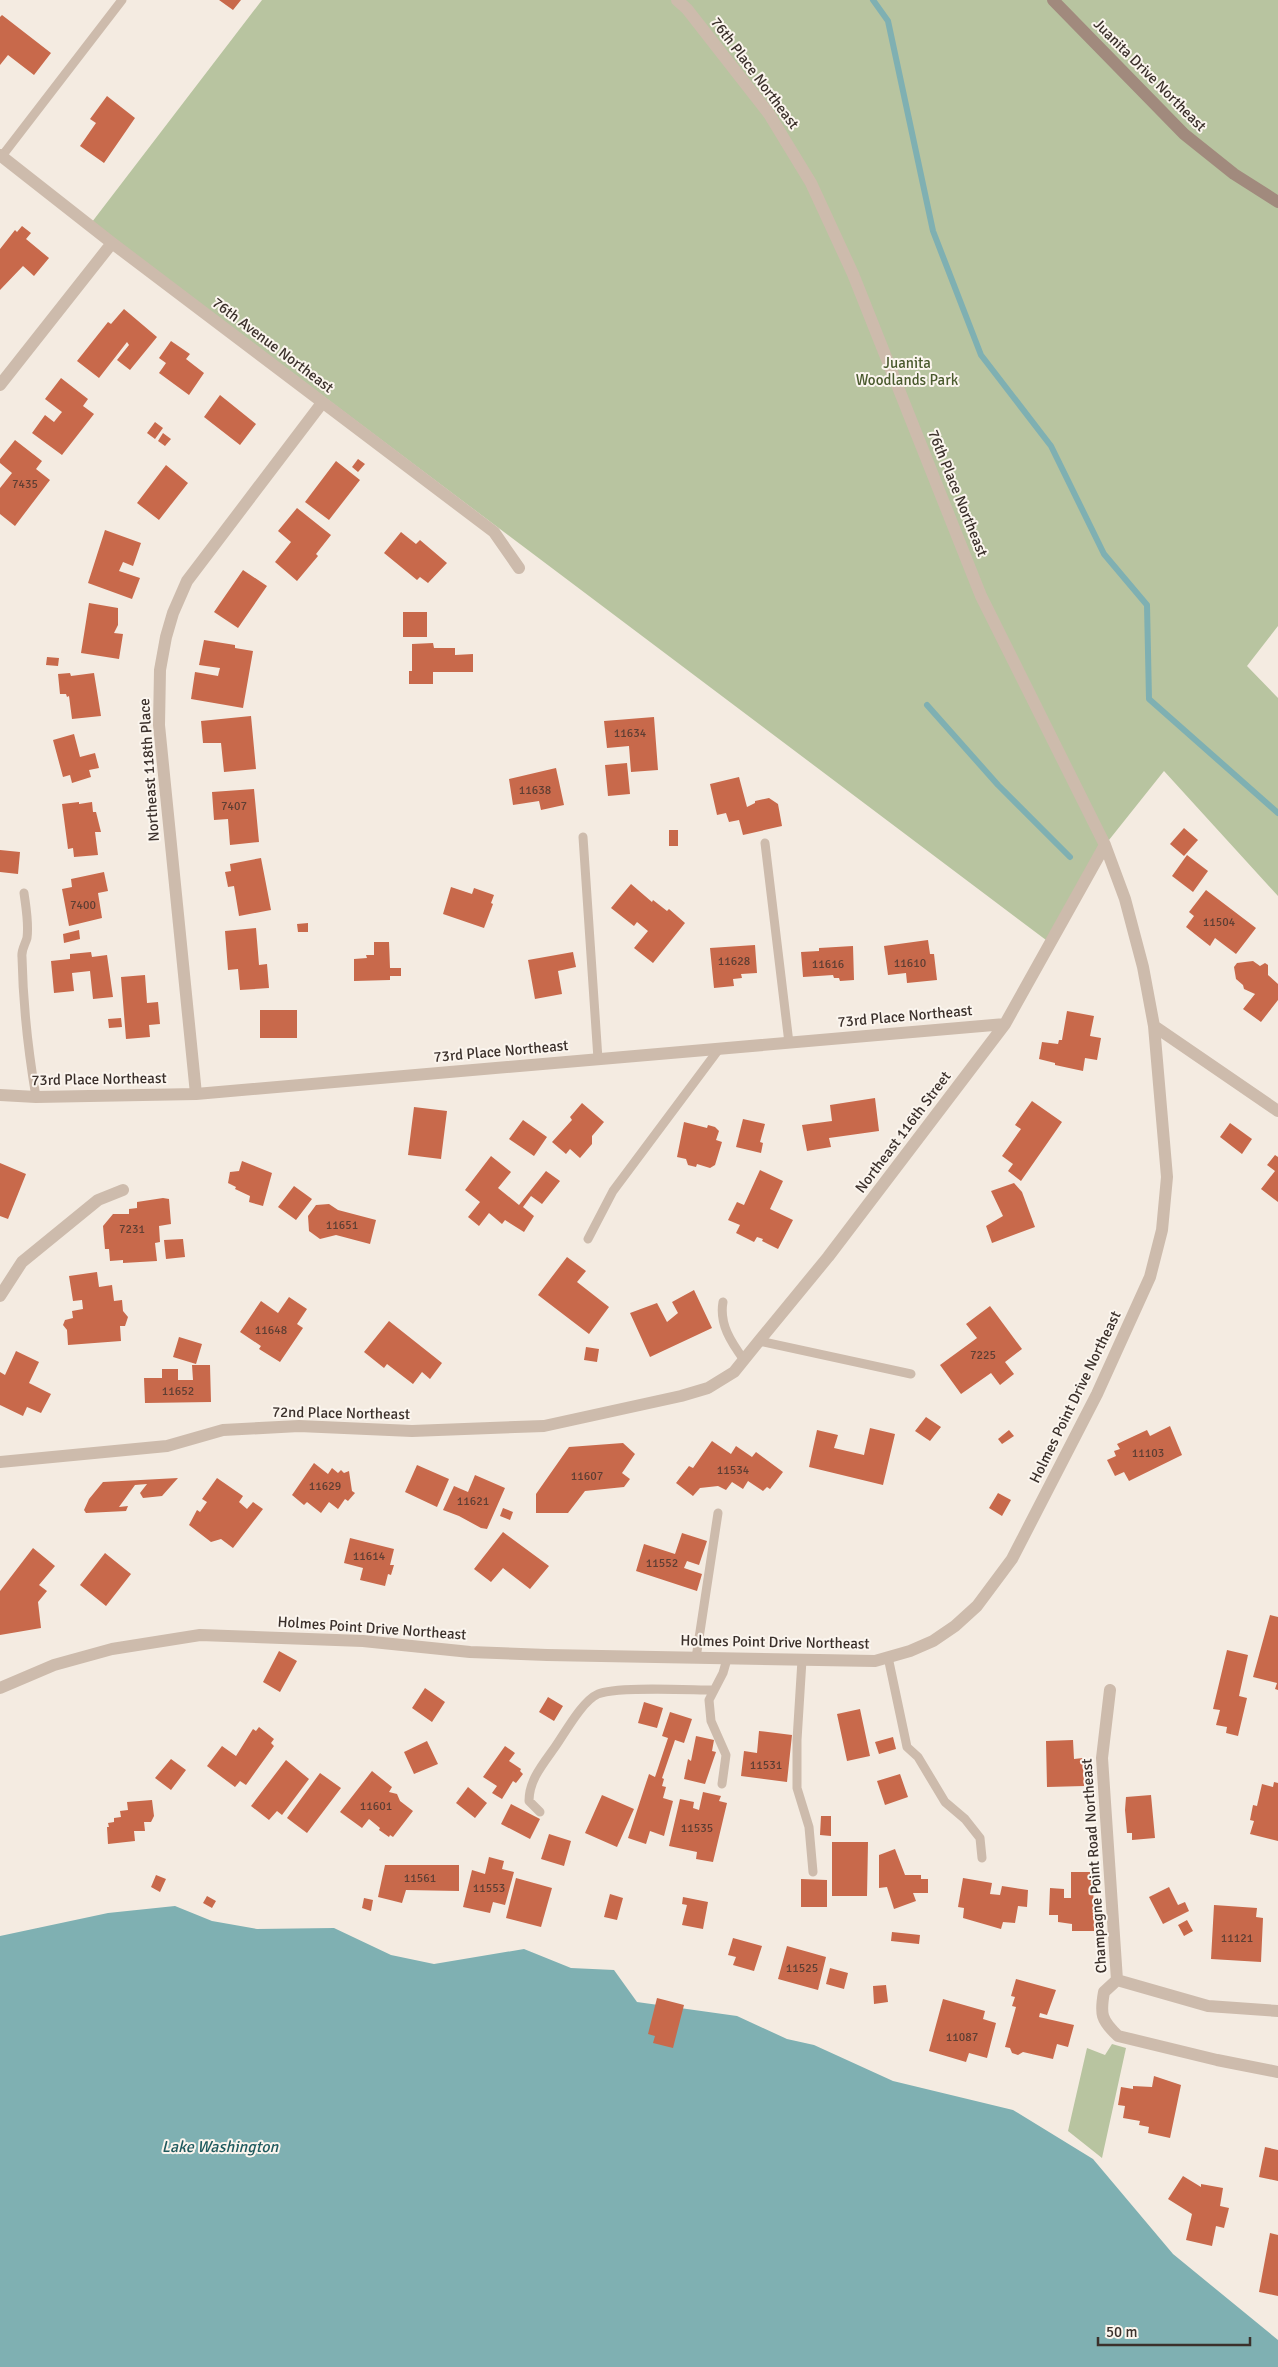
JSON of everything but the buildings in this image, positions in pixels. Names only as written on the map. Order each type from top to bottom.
[{"type":"main road","name":"Juanita Drive Northeast","points":[[1053,0],[1184,134],[1234,174],[1278,202]]},
{"type":"street","name":"76th Place Northeast","points":[[677,0],[687,9],[769,114],[811,183],[853,274],[981,596],[1104,845],[1125,899],[1143,967],[1154,1026]]},
{"type":"street","name":"76th Avenue Northeast","points":[[1,156],[112,243],[494,532],[519,568]]},
{"type":"street","points":[[0,385],[112,243]]},
{"type":"street","name":"Northeast 118th Place","points":[[196,1094],[159,725],[162,662],[173,612],[187,581],[322,403]]},
{"type":"street","name":"Northeast 116th Street","points":[[681,1396],[708,1388],[734,1372],[828,1257],[1005,1024],[1104,845]]},
{"type":"street","name":"73rd Place Northeast","points":[[0,1095],[36,1097],[196,1094],[1005,1024]]},
{"type":"street","points":[[1154,1026],[1278,1111]]},
{"type":"street","name":"Holmes Point Drive Northeast","points":[[0,1688],[54,1665],[112,1649],[200,1635],[363,1641],[479,1652],[875,1661],[933,1641],[955,1626],[977,1606],[1012,1559],[1097,1394],[1150,1277],[1162,1230],[1167,1177],[1154,1026]]},
{"type":"street","points":[[0,1296],[22,1262],[98,1200],[122,1190]]},
{"type":"street","name":"72nd Place Northeast","points":[[0,1462],[167,1446],[223,1430],[299,1426],[412,1431],[544,1426],[681,1396]]},
{"type":"street","name":"Champagne Point Road Northeast","points":[[1110,1690],[1102,1758],[1118,1980]]},
{"type":"street","name":"Champagne Point Road Northeast","points":[[1118,1980],[1208,2006],[1278,2011]]},
{"type":"street","name":"Champagne Point Road Northeast","points":[[1118,1980],[1104,1992],[1101,2011],[1106,2025],[1118,2036],[1217,2060],[1278,2072]]},
{"type":"lane","points":[[1,156],[122,0]]},
{"type":"lane","points":[[582,837],[598,1059]]},
{"type":"lane","points":[[765,844],[789,1042]]},
{"type":"lane","points":[[24,893],[28,920],[22,953],[24,1017],[27,1048],[36,1097]]},
{"type":"lane","points":[[588,1239],[613,1192],[719,1049]]},
{"type":"lane","points":[[723,1302],[720,1314],[730,1341],[744,1360]]},
{"type":"lane","points":[[759,1341],[912,1374]]},
{"type":"lane","points":[[696,1658],[718,1513]]},
{"type":"lane","points":[[888,1657],[907,1747],[918,1757],[945,1802],[965,1818],[980,1838],[982,1858]]},
{"type":"lane","points":[[722,1784],[726,1755],[708,1710],[709,1700],[723,1673],[727,1658]]},
{"type":"lane","points":[[802,1660],[797,1740],[797,1788],[809,1827],[813,1872]]},
{"type":"lane","points":[[540,1812],[529,1801],[529,1789],[548,1756],[576,1716],[599,1693],[713,1690]]},
{"type":"green space","name":"Juanita Woodlands Park","points":[[262,0],[1278,0],[1278,626],[1247,666],[1278,698],[1278,896],[1164,771],[1105,845],[1050,943],[92,222]]},
{"type":"green space","points":[[1112,2044],[1126,2048],[1102,2158],[1068,2131],[1087,2048],[1105,2055]]},
{"type":"water","name":"Lake Washington","points":[[175,1906],[212,1921],[257,1929],[334,1928],[391,1955],[434,1964],[524,1949],[571,1968],[614,1970],[637,2002],[737,2016],[787,2039],[814,2045],[893,2081],[1013,2110],[1093,2159],[1173,2254],[1278,2340],[1278,2367],[0,2367],[0,1936],[108,1913]]},
{"type":"waterway","points":[[873,0],[888,21],[933,231],[981,355],[1051,446],[1104,554],[1147,605],[1149,699],[1278,813]]},
{"type":"waterway","points":[[927,705],[998,785],[1070,857]]}]
